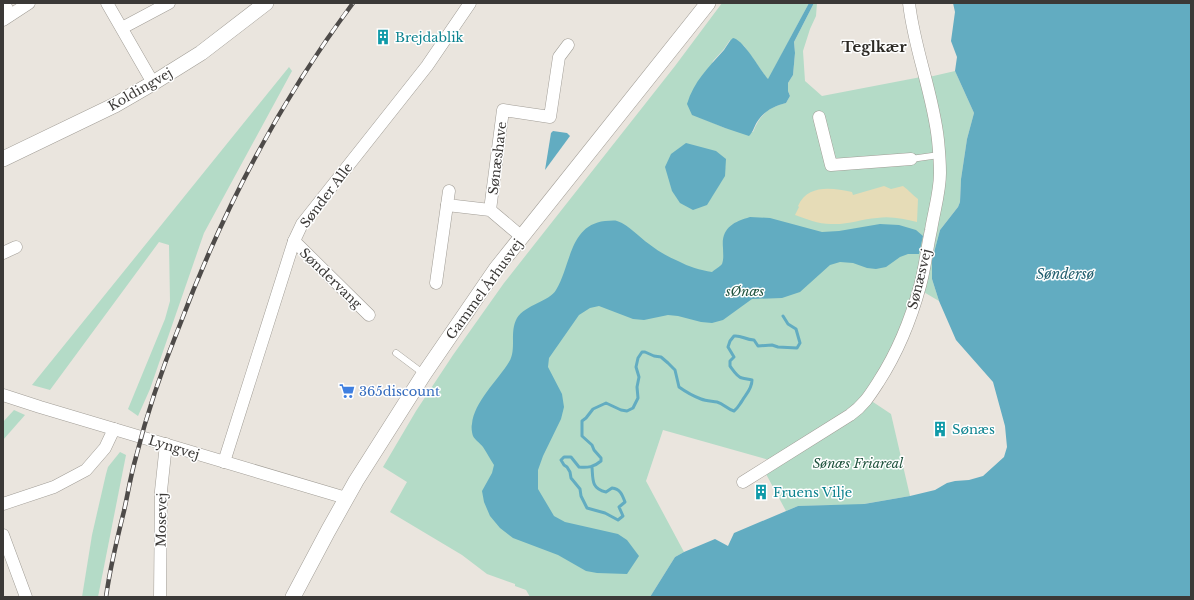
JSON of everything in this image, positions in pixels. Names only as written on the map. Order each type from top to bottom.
[{"type":"street","points":[[4,3],[6,18],[29,3]]},
{"type":"street","points":[[106,3],[153,83]]},
{"type":"street","points":[[122,28],[169,3]]},
{"type":"street","name":"Koldingvej","points":[[3,158],[115,105],[153,83],[201,53],[266,3]]},
{"type":"street","name":"Sønder Alle","points":[[224,462],[294,241],[302,224],[427,66],[470,3]]},
{"type":"street","name":"Sønæsvej","points":[[744,482],[857,410],[868,398],[889,364],[905,330],[920,287],[940,173],[938,138],[909,3]]},
{"type":"street","name":"Gammel Århusvej","points":[[293,597],[346,498],[424,374],[480,292],[702,6]]},
{"type":"street","name":"Sønæshave","points":[[490,210],[503,110],[550,117],[559,58],[568,45]]},
{"type":"street","points":[[818,117],[831,165],[911,159]]},
{"type":"street","points":[[436,283],[449,191]]},
{"type":"street","name":"Sønæshave","points":[[447,205],[490,210],[522,237]]},
{"type":"street","name":"Søndervang","points":[[294,241],[369,315]]},
{"type":"street","points":[[3,253],[16,247]]},
{"type":"street","name":"Lyngvej","points":[[3,395],[346,498]]},
{"type":"street","points":[[3,504],[54,487],[86,470],[105,448],[114,429]]},
{"type":"street","name":"Mosevej","points":[[160,597],[160,490],[166,444]]},
{"type":"street","points":[[3,535],[26,597]]},
{"type":"lane","points":[[911,159],[939,155]]},
{"type":"lane","points":[[396,353],[424,374]]},
{"type":"green space","name":"sØnæs","points":[[722,3],[809,3],[768,80],[744,46],[730,40],[713,61],[692,114],[725,128],[753,132],[762,116],[769,109],[786,103],[790,96],[788,91],[788,83],[793,75],[795,53],[794,42],[814,3],[817,3],[816,16],[803,51],[805,81],[822,96],[921,77],[926,90],[937,175],[917,281],[903,327],[863,400],[769,460],[663,430],[646,481],[684,552],[675,557],[650,597],[530,597],[526,590],[515,586],[515,584],[487,574],[462,555],[390,512],[407,482],[383,467],[416,411],[453,355],[504,283],[675,66]]},
{"type":"green space","points":[[289,67],[292,71],[204,233],[150,389],[138,416],[128,409],[165,319],[170,301],[169,245],[159,242],[50,390],[32,385]]},
{"type":"green space","points":[[955,71],[974,113],[967,139],[961,179],[960,202],[958,207],[940,230],[932,260],[932,279],[939,301],[922,291],[942,178],[929,77]]},
{"type":"green space","name":"Sønæs Friareal","points":[[870,400],[891,414],[910,496],[858,505],[798,506],[786,511],[766,474]]},
{"type":"green space","points":[[14,410],[25,415],[3,440],[3,422]]},
{"type":"green space","points":[[120,452],[126,455],[98,597],[82,597],[92,535],[106,474],[108,467]]},
{"type":"sand","points":[[884,186],[891,189],[903,186],[918,199],[917,222],[887,217],[843,224],[826,224],[795,215],[802,199],[814,191],[821,189],[837,189],[852,192],[853,195]]},
{"type":"water","points":[[809,3],[814,3],[794,42],[795,53],[793,75],[788,83],[788,91],[790,96],[786,103],[773,107],[766,112],[757,122],[749,136],[692,115],[687,104],[693,88],[733,38],[742,44],[768,79]]},
{"type":"water","name":"Søndersø","points":[[953,3],[1191,3],[1191,597],[650,597],[675,557],[715,539],[728,546],[734,533],[798,506],[864,504],[910,496],[935,490],[947,483],[969,480],[983,476],[1004,457],[1007,447],[1005,426],[993,382],[956,340],[939,301],[932,279],[932,260],[940,230],[958,207],[960,202],[961,179],[967,139],[974,113],[955,71],[957,57],[951,41],[955,12]]},
{"type":"water","points":[[553,131],[567,133],[570,136],[545,170],[551,133]]},
{"type":"water","points":[[686,143],[716,151],[726,159],[725,176],[707,205],[693,210],[680,203],[672,191],[665,167],[671,154]]},
{"type":"water","points":[[750,217],[770,218],[822,232],[839,231],[880,224],[899,225],[916,230],[923,236],[919,254],[908,254],[900,257],[886,267],[876,269],[867,268],[853,263],[840,262],[830,265],[800,292],[782,298],[752,299],[723,320],[712,323],[668,315],[644,320],[633,319],[599,306],[590,308],[579,315],[549,358],[548,367],[562,394],[564,407],[561,419],[538,470],[538,489],[554,516],[565,522],[618,534],[627,540],[639,556],[627,574],[586,571],[558,555],[513,538],[500,528],[490,516],[484,502],[482,491],[492,473],[494,465],[483,447],[473,436],[472,427],[474,416],[482,399],[509,362],[517,318],[526,310],[553,294],[561,280],[573,248],[584,230],[593,224],[605,221],[617,221],[626,225],[652,247],[667,256],[690,267],[712,272],[722,264],[723,241],[726,231],[738,221]]},
{"type":"waterway","points":[[592,467],[594,483],[598,489],[606,492],[612,488],[619,491],[623,497],[625,502],[619,507],[623,516],[618,520],[605,513],[587,508],[581,496],[580,489],[571,478],[570,472],[561,460],[564,457],[571,457],[579,467],[593,466],[601,461],[601,458],[594,450],[592,445],[582,436],[582,421],[593,409],[606,403],[621,410],[627,411],[633,408],[638,398],[637,387],[639,377],[636,367],[638,358],[642,352],[661,357],[668,363],[675,370],[679,387],[684,391],[701,399],[717,402],[734,411],[751,386],[752,380],[738,376],[730,366],[730,361],[734,357],[728,347],[730,341],[734,336],[737,336],[754,340],[758,346],[772,345],[778,347],[797,348],[800,343],[796,329],[788,324],[783,316]]},
{"type":"railway","points":[[106,597],[116,543],[134,463],[145,424],[155,391],[196,284],[234,200],[277,118],[326,40],[353,3]]},
{"type":"place","name":"Brejdablik","points":[[383,37]]},
{"type":"place","name":"365discount","points":[[347,391]]},
{"type":"place","name":"Sønæs","points":[[940,429]]},
{"type":"place","name":"Fruens Vilje","points":[[761,492]]},
{"type":"district","name":"Teglkær","points":[[874,47]]}]
